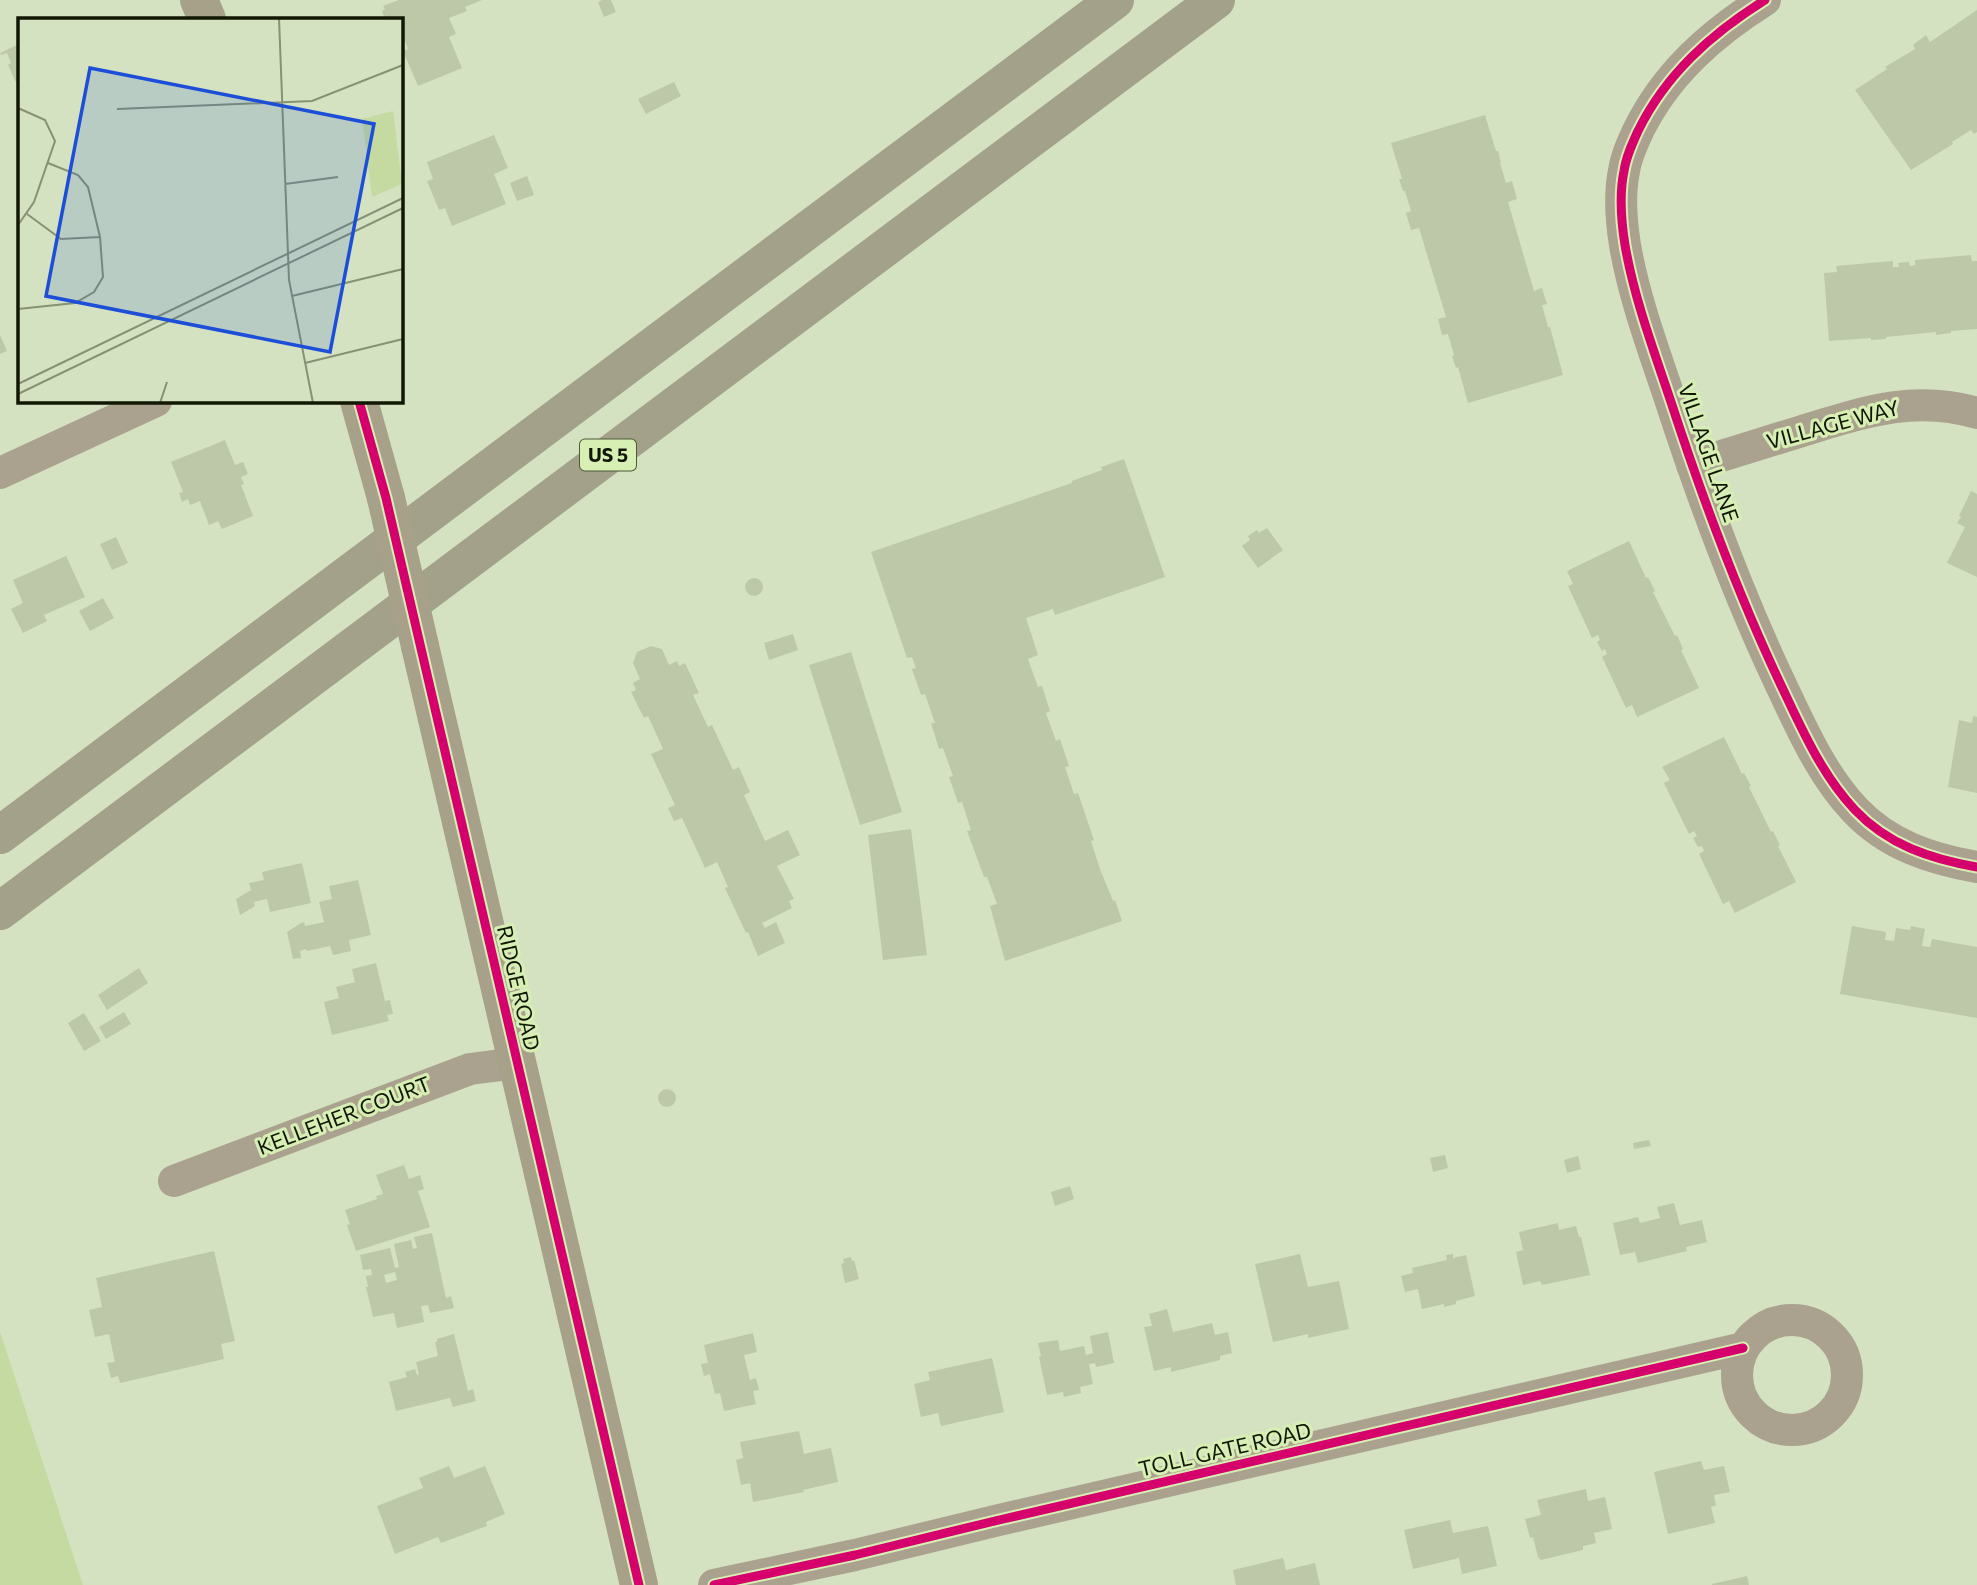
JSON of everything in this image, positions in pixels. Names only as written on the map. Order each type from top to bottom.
[{"type":"highway","name":"US 5","points":[[0,835],[1115,0]]},
{"type":"highway","name":"US 5","points":[[0,911],[1216,0]]},
{"type":"street","points":[[199,0],[206,18]]},
{"type":"street","name":"VILLAGE LANE","points":[[1765,0],[1737,17],[1711,38],[1675,74],[1639,129],[1627,156],[1622,180],[1622,222],[1632,276],[1649,337],[1728,563],[1806,738],[1836,787],[1874,828],[1896,842],[1937,859],[1977,867]]},
{"type":"street","points":[[0,473],[154,402]]},
{"type":"street","name":"RIDGE ROAD","points":[[359,402],[386,498],[639,1585]]},
{"type":"street","name":"VILLAGE WAY","points":[[1692,465],[1887,407],[1934,405],[1977,413]]},
{"type":"street","name":"KELLEHER COURT","points":[[174,1181],[470,1069],[517,1063]]},
{"type":"street","name":"TOLL GATE ROAD","points":[[714,1585],[855,1555],[1743,1348]]},
{"type":"green space","points":[[0,1332],[83,1585],[0,1585]]},
{"type":"building","points":[[399,0],[482,0],[465,7],[467,11],[449,18],[456,34],[449,37],[462,68],[418,86],[403,51],[408,49],[402,36],[402,18],[385,18],[383,6]]},
{"type":"building","points":[[611,0],[616,12],[604,17],[598,2]]},
{"type":"building","points":[[1977,10],[1977,132],[1974,134],[1971,130],[1911,170],[1855,90],[1915,49],[1913,45],[1926,35],[1930,42]]},
{"type":"building","points":[[18,44],[18,87],[8,65],[11,63],[7,53],[0,53]]},
{"type":"building","points":[[674,82],[681,96],[646,114],[638,99]]},
{"type":"building","points":[[1485,115],[1506,183],[1512,181],[1517,199],[1508,202],[1534,291],[1542,288],[1547,304],[1542,305],[1563,375],[1468,403],[1458,367],[1456,368],[1452,356],[1454,355],[1448,334],[1442,335],[1438,319],[1446,317],[1419,228],[1411,230],[1406,213],[1411,211],[1399,179],[1402,179],[1391,143]]},
{"type":"building","points":[[494,135],[508,168],[494,174],[506,204],[452,226],[445,208],[439,210],[427,181],[433,179],[427,162]]},
{"type":"building","points":[[527,176],[534,195],[517,201],[510,183]]},
{"type":"building","points":[[1971,255],[1972,261],[1977,261],[1977,329],[1936,335],[1936,332],[1886,339],[1829,341],[1824,273],[1837,272],[1836,266],[1893,261],[1893,267],[1899,267],[1898,263],[1909,262],[1910,266],[1915,265],[1915,260]]},
{"type":"building","points":[[0,335],[7,351],[0,354]]},
{"type":"building","points":[[225,440],[235,465],[243,462],[248,474],[241,477],[244,484],[241,485],[253,516],[222,529],[218,521],[209,525],[200,501],[190,505],[188,499],[182,502],[179,493],[183,492],[171,462]]},
{"type":"building","points":[[1124,459],[1165,577],[1055,615],[1053,609],[1026,618],[1038,655],[1028,659],[1038,687],[1042,686],[1050,711],[1046,713],[1056,741],[1060,739],[1074,794],[1078,793],[1094,840],[1091,841],[1100,869],[1122,921],[1005,961],[990,906],[997,904],[967,831],[971,830],[962,802],[958,803],[949,777],[953,776],[943,748],[939,749],[931,723],[935,723],[925,694],[921,695],[912,669],[916,668],[912,657],[907,658],[871,552],[1072,483],[1102,470],[1101,467]]},
{"type":"building","points":[[1971,491],[1977,494],[1977,577],[1947,563],[1965,527],[1957,523]]},
{"type":"building","points":[[1267,528],[1283,550],[1258,568],[1242,546],[1250,540],[1248,536]]},
{"type":"building","points":[[116,537],[128,563],[112,570],[100,544]]},
{"type":"building","points":[[1629,541],[1675,636],[1677,635],[1699,688],[1637,717],[1632,705],[1626,708],[1602,657],[1607,654],[1597,642],[1600,640],[1598,635],[1592,638],[1568,586],[1573,584],[1567,571]]},
{"type":"building","points":[[66,556],[85,597],[44,615],[47,621],[23,633],[11,609],[23,603],[13,580]]},
{"type":"building","points":[[754,578],[760,581],[763,587],[760,593],[754,596],[748,593],[745,587],[748,581]]},
{"type":"building","points":[[103,598],[114,618],[90,631],[79,611]]},
{"type":"building","points":[[793,634],[798,650],[769,660],[764,643]]},
{"type":"building","points":[[651,646],[662,649],[669,665],[677,661],[679,666],[685,663],[699,693],[693,695],[708,727],[712,725],[733,770],[739,767],[750,792],[744,795],[765,841],[788,830],[800,855],[777,866],[794,899],[789,901],[792,908],[762,923],[765,928],[776,922],[785,943],[758,956],[725,888],[728,887],[717,862],[705,868],[682,818],[674,821],[668,808],[675,805],[651,754],[663,749],[648,716],[644,718],[631,692],[636,690],[633,683],[640,679],[633,663],[637,652]]},
{"type":"building","points":[[851,652],[902,812],[860,825],[809,665]]},
{"type":"building","points":[[1973,716],[1977,717],[1977,793],[1948,787],[1959,720],[1972,723]]},
{"type":"building","points":[[1724,737],[1751,786],[1749,787],[1796,882],[1735,913],[1729,901],[1723,904],[1699,854],[1704,851],[1702,846],[1698,847],[1693,838],[1697,836],[1694,831],[1689,834],[1664,783],[1670,780],[1662,767]]},
{"type":"building","points":[[911,829],[927,955],[883,960],[868,835]]},
{"type":"building","points":[[302,863],[311,903],[270,912],[267,899],[254,902],[255,906],[240,915],[236,899],[251,890],[249,883],[264,880],[262,872]]},
{"type":"building","points":[[358,880],[371,935],[349,940],[351,951],[333,955],[330,946],[307,951],[306,949],[300,951],[301,958],[293,959],[287,932],[304,922],[305,926],[324,922],[319,902],[332,899],[329,886]]},
{"type":"building","points":[[1852,926],[1886,932],[1885,940],[1894,941],[1896,928],[1910,930],[1911,926],[1925,929],[1922,946],[1930,947],[1932,939],[1977,947],[1977,1018],[1840,994]]},
{"type":"building","points":[[376,963],[385,1001],[390,1000],[393,1014],[387,1015],[389,1021],[332,1035],[324,1002],[339,998],[336,987],[355,982],[352,969]]},
{"type":"building","points":[[139,968],[148,983],[107,1010],[98,995]]},
{"type":"building","points":[[124,1012],[131,1024],[106,1039],[99,1027]]},
{"type":"building","points":[[84,1013],[101,1041],[84,1051],[68,1023]]},
{"type":"building","points":[[667,1089],[673,1092],[676,1098],[673,1104],[667,1107],[661,1104],[658,1098],[661,1092]]},
{"type":"building","points":[[1649,1140],[1651,1146],[1634,1149],[1633,1143]]},
{"type":"building","points":[[1445,1155],[1448,1168],[1433,1172],[1430,1158]]},
{"type":"building","points":[[1578,1156],[1581,1169],[1567,1173],[1564,1160]]},
{"type":"building","points":[[404,1165],[409,1179],[420,1175],[424,1189],[418,1191],[430,1227],[356,1251],[345,1210],[377,1199],[376,1196],[383,1194],[376,1175]]},
{"type":"building","points":[[1070,1186],[1074,1199],[1055,1206],[1051,1192]]},
{"type":"building","points":[[1674,1203],[1680,1225],[1702,1220],[1707,1242],[1686,1247],[1687,1251],[1638,1263],[1635,1252],[1620,1255],[1613,1223],[1638,1217],[1640,1223],[1660,1218],[1657,1207]]},
{"type":"building","points":[[1558,1223],[1559,1230],[1576,1226],[1590,1275],[1542,1285],[1540,1281],[1523,1285],[1516,1252],[1523,1250],[1519,1232]]},
{"type":"building","points":[[432,1233],[446,1298],[451,1296],[454,1308],[430,1313],[428,1305],[421,1306],[424,1322],[397,1328],[394,1313],[373,1317],[366,1287],[366,1276],[372,1275],[371,1269],[363,1270],[360,1255],[390,1248],[395,1268],[399,1267],[394,1244],[411,1240],[413,1249],[417,1248],[414,1237]],"holes":[[[395,1272],[397,1280],[386,1283],[384,1275]]]},
{"type":"building","points":[[214,1251],[235,1341],[221,1344],[224,1359],[120,1383],[118,1376],[111,1378],[107,1363],[115,1362],[109,1334],[95,1337],[89,1310],[102,1307],[96,1278]]},
{"type":"building","points":[[1300,1254],[1308,1287],[1339,1281],[1349,1329],[1273,1342],[1255,1264]]},
{"type":"building","points":[[1453,1254],[1453,1258],[1466,1255],[1475,1296],[1444,1307],[1444,1304],[1422,1309],[1418,1289],[1405,1292],[1401,1276],[1413,1273],[1412,1268],[1447,1260],[1446,1255]]},
{"type":"building","points":[[851,1257],[859,1279],[845,1283],[841,1264],[844,1263],[843,1259]]},
{"type":"building","points":[[1167,1309],[1173,1332],[1212,1323],[1215,1335],[1228,1332],[1232,1353],[1220,1356],[1220,1360],[1171,1372],[1171,1367],[1154,1371],[1144,1327],[1152,1326],[1149,1314]]},
{"type":"building","points":[[1108,1332],[1114,1363],[1096,1367],[1095,1363],[1089,1364],[1093,1384],[1080,1387],[1081,1393],[1064,1397],[1063,1392],[1047,1395],[1038,1343],[1058,1340],[1060,1351],[1084,1346],[1086,1355],[1093,1353],[1090,1336]]},
{"type":"building","points":[[753,1333],[757,1352],[744,1355],[750,1380],[756,1378],[759,1390],[753,1391],[756,1404],[724,1411],[720,1393],[715,1394],[710,1374],[704,1376],[701,1364],[708,1363],[704,1345]]},
{"type":"building","points":[[454,1334],[468,1391],[473,1389],[476,1401],[453,1407],[450,1398],[396,1411],[389,1382],[407,1377],[405,1372],[415,1369],[417,1375],[419,1374],[416,1362],[438,1356],[435,1342],[437,1339]]},
{"type":"building","points":[[992,1358],[1004,1412],[941,1426],[938,1413],[921,1417],[914,1384],[930,1380],[928,1372]]},
{"type":"building","points":[[799,1431],[804,1454],[831,1448],[838,1482],[753,1502],[750,1483],[741,1485],[736,1460],[743,1458],[740,1442]]},
{"type":"building","points":[[1701,1461],[1704,1470],[1724,1466],[1730,1492],[1714,1495],[1716,1505],[1711,1507],[1715,1523],[1668,1534],[1654,1472]]},
{"type":"building","points":[[449,1466],[454,1478],[485,1466],[505,1514],[486,1522],[487,1526],[441,1543],[438,1537],[395,1554],[377,1506],[423,1488],[419,1478]]},
{"type":"building","points":[[1586,1489],[1588,1501],[1605,1497],[1612,1529],[1594,1533],[1596,1543],[1583,1546],[1583,1550],[1541,1560],[1533,1537],[1530,1538],[1525,1519],[1541,1515],[1537,1500]]},
{"type":"building","points":[[1450,1520],[1453,1533],[1488,1526],[1497,1566],[1462,1574],[1459,1558],[1413,1569],[1404,1530]]},
{"type":"building","points":[[1283,1558],[1286,1570],[1315,1563],[1320,1585],[1236,1585],[1233,1570]]},
{"type":"building","points":[[1747,1576],[1749,1585],[1712,1585],[1712,1584]]},
{"type":"cycle path","points":[[1765,0],[1708,41],[1676,73],[1649,110],[1638,131],[1622,180],[1622,217],[1629,265],[1645,324],[1721,544],[1764,649],[1822,766],[1855,810],[1882,833],[1927,855],[1977,867]]},
{"type":"cycle path","points":[[359,402],[386,498],[639,1585]]},
{"type":"cycle path","points":[[714,1585],[855,1555],[1743,1348]]}]
